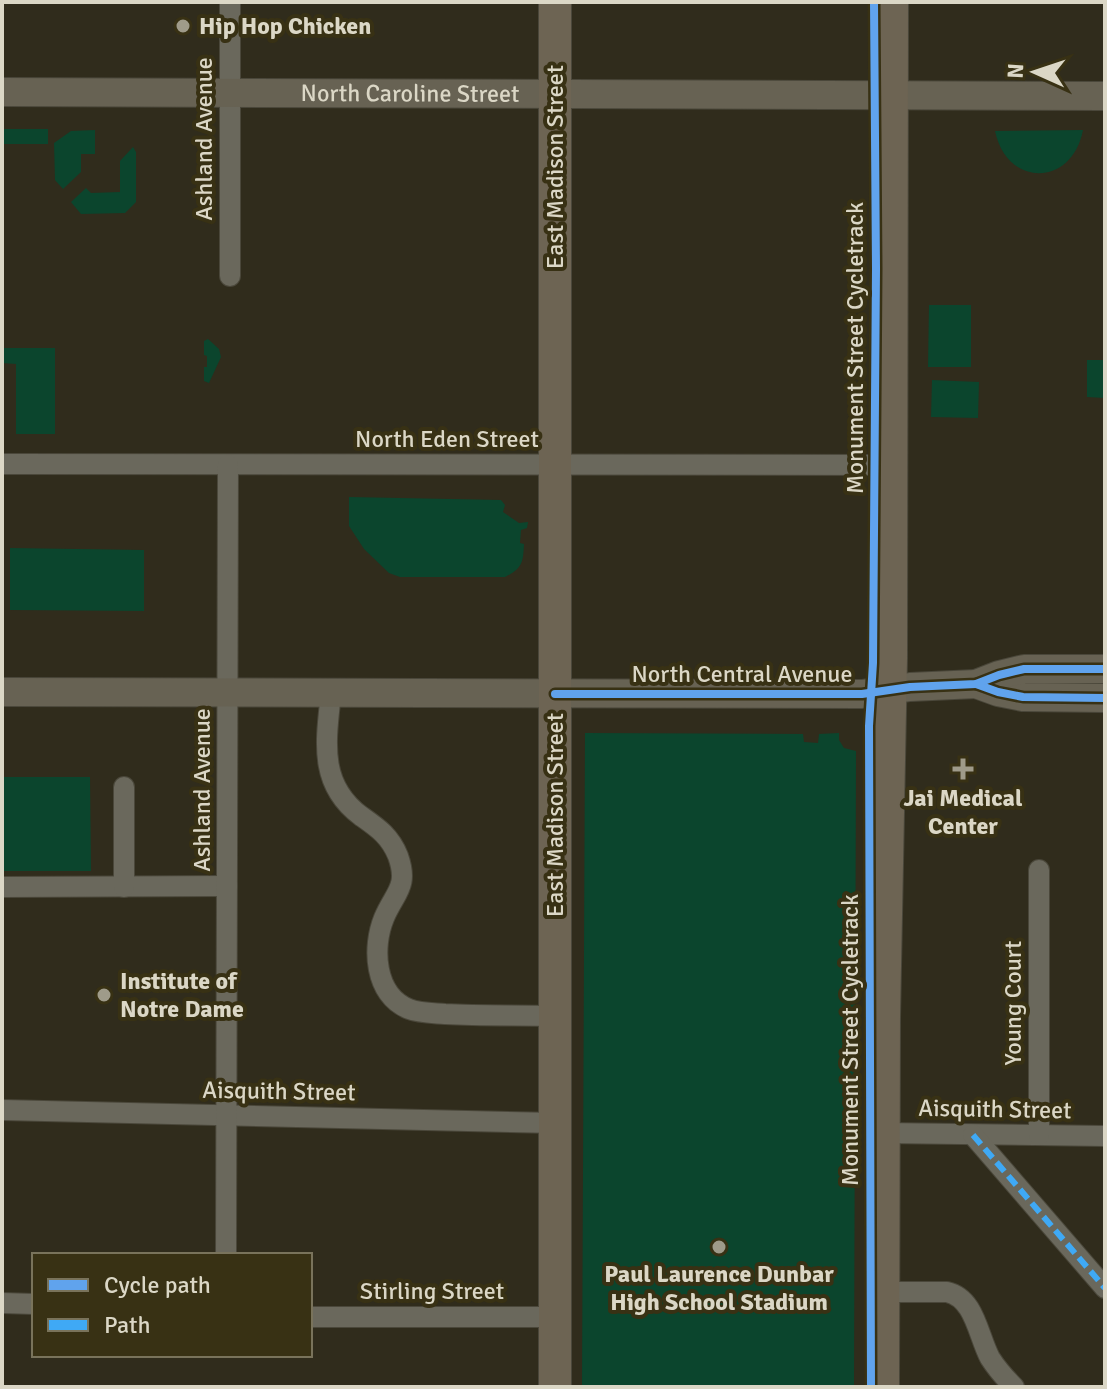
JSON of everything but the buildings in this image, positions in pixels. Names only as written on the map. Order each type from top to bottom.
[{"type":"main road","name":"East Madison Street","points":[[555,2],[555,1387]]},
{"type":"main road","points":[[888,1383],[883,1292],[883,1133],[891,690],[892,2]]},
{"type":"street","name":"Ashland Avenue","points":[[230,2],[230,276]]},
{"type":"street","name":"North Caroline Street","points":[[2,92],[1105,96]]},
{"type":"street","name":"North Eden Street","points":[[2,464],[892,465]]},
{"type":"street","name":"Ashland Avenue","points":[[226,1253],[228,465]]},
{"type":"street","name":"North Central Avenue","points":[[2,692],[862,694],[910,687],[976,684],[1024,669],[1105,669]]},
{"type":"street","name":"North Central Avenue","points":[[976,684],[1023,697],[1105,698]]},
{"type":"street","points":[[331,693],[326,740],[330,776],[345,803],[385,833],[402,870],[401,889],[385,915],[378,950],[377,968],[394,999],[409,1009],[436,1013],[555,1016]]},
{"type":"street","points":[[124,787],[124,887]]},
{"type":"street","name":"Young Court","points":[[1039,870],[1039,1135]]},
{"type":"street","points":[[2,887],[227,886]]},
{"type":"street","name":"Aisquith Street","points":[[2,1110],[555,1123]]},
{"type":"street","name":"Aisquith Street","points":[[883,1133],[1105,1136]]},
{"type":"street","points":[[973,1135],[1105,1288]]},
{"type":"street","points":[[883,1292],[957,1294],[970,1310],[990,1357],[1014,1387]]},
{"type":"street","points":[[2,1303],[32,1304]]},
{"type":"street","name":"Stirling Street","points":[[312,1317],[555,1317]]},
{"type":"green space","points":[[2,129],[48,129],[48,144],[2,144]]},
{"type":"green space","points":[[95,130],[95,154],[81,154],[81,172],[63,189],[55,180],[54,143],[71,131]]},
{"type":"green space","points":[[1083,130],[1077,149],[1066,162],[1053,170],[1039,173],[1025,171],[1012,163],[1002,150],[995,131]]},
{"type":"green space","points":[[133,147],[136,152],[136,202],[125,213],[81,214],[71,202],[86,188],[91,193],[120,192],[120,161]]},
{"type":"green space","points":[[929,305],[971,305],[971,367],[928,367]]},
{"type":"green space","points":[[208,339],[219,349],[221,357],[209,383],[204,381],[207,356],[204,355],[204,341]]},
{"type":"green space","points":[[2,348],[55,348],[55,434],[16,434],[16,364],[2,363]]},
{"type":"green space","points":[[1087,360],[1105,360],[1105,398],[1087,397]]},
{"type":"green space","points":[[932,380],[979,382],[978,418],[931,417]]},
{"type":"green space","points":[[349,497],[501,500],[505,505],[503,512],[519,523],[528,522],[527,528],[521,530],[520,543],[524,544],[521,564],[505,577],[400,577],[389,573],[364,549],[349,526]]},
{"type":"green space","points":[[10,548],[144,550],[144,611],[10,610]]},
{"type":"green space","points":[[585,733],[803,734],[804,742],[818,743],[819,734],[839,733],[844,748],[856,751],[854,1387],[582,1387]]},
{"type":"green space","points":[[2,777],[90,777],[91,871],[2,871]]},
{"type":"marked path","points":[[973,1135],[1105,1288]]},
{"type":"cycle path","name":"Monument Street Cycletrack","points":[[871,1387],[869,726],[873,663],[876,269],[874,2]]},
{"type":"cycle path","points":[[555,694],[862,694],[910,687],[976,684],[1024,669],[1105,669]]},
{"type":"cycle path","points":[[976,684],[1023,697],[1105,698]]},
{"type":"place","name":"Hip Hop Chicken","points":[[183,26]]},
{"type":"place","name":"Jai Medical Center","points":[[963,769]]},
{"type":"place","name":"Institute of Notre Dame","points":[[104,995]]},
{"type":"place","name":"Paul Laurence Dunbar High School Stadium","points":[[719,1247]]}]
